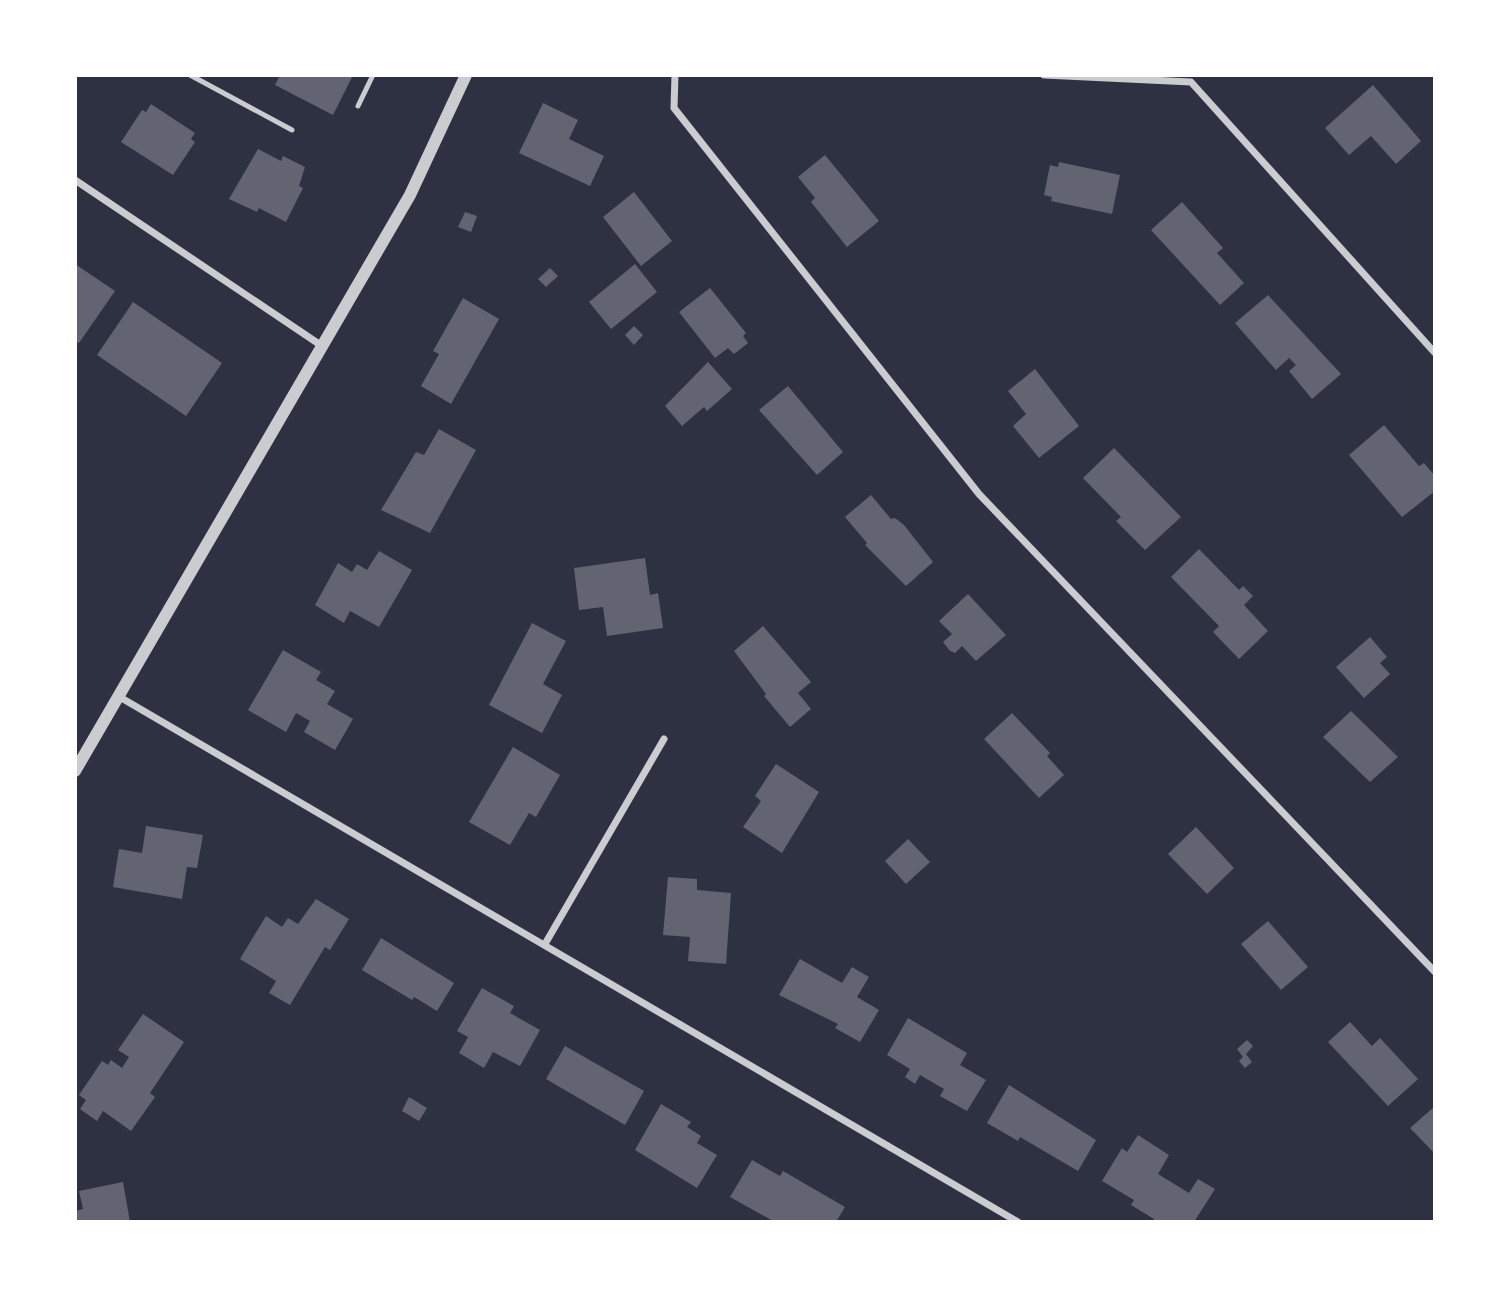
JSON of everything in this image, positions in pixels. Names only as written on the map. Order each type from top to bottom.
[{"type":"street","points":[[75,771],[410,195],[466,75]]},
{"type":"street","points":[[676,75],[674,108],[979,494],[1435,972]]},
{"type":"street","points":[[1044,75],[1191,79],[1435,353]]},
{"type":"street","points":[[75,180],[322,346]]},
{"type":"street","points":[[118,696],[1018,1222]]},
{"type":"street","points":[[545,944],[664,738]]},
{"type":"lane","points":[[190,75],[292,130]]},
{"type":"lane","points":[[358,107],[373,75]]},
{"type":"building","points":[[280,75],[353,75],[333,115],[275,85]]},
{"type":"building","points":[[1373,85],[1421,141],[1396,164],[1371,136],[1349,155],[1325,128]]},
{"type":"building","points":[[543,103],[578,120],[569,139],[604,156],[590,186],[519,153]]},
{"type":"building","points":[[151,104],[195,133],[191,139],[195,142],[173,175],[121,142],[142,110],[146,112]]},
{"type":"building","points":[[258,149],[281,161],[283,156],[305,167],[299,186],[303,188],[286,222],[259,208],[257,212],[229,199]]},
{"type":"building","points":[[825,155],[879,221],[847,247],[811,202],[815,198],[798,177]]},
{"type":"building","points":[[1059,162],[1120,175],[1112,214],[1051,201],[1052,197],[1044,195],[1050,165],[1058,167]]},
{"type":"building","points":[[634,192],[672,241],[641,266],[603,217]]},
{"type":"building","points":[[1182,202],[1223,248],[1217,253],[1244,283],[1220,305],[1151,230]]},
{"type":"building","points":[[465,212],[477,216],[471,232],[458,227]]},
{"type":"building","points":[[75,264],[115,291],[79,343],[75,341]]},
{"type":"building","points":[[635,264],[657,292],[611,329],[589,302]]},
{"type":"building","points":[[550,268],[558,276],[546,287],[538,279]]},
{"type":"building","points":[[710,288],[746,333],[743,336],[748,343],[734,354],[728,348],[715,358],[679,312]]},
{"type":"building","points":[[1268,295],[1341,374],[1312,399],[1289,371],[1296,365],[1289,358],[1276,370],[1235,323]]},
{"type":"building","points":[[463,298],[499,319],[451,404],[421,386],[439,354],[433,351]]},
{"type":"building","points":[[133,302],[222,363],[186,416],[97,355]]},
{"type":"building","points":[[634,326],[643,335],[634,345],[625,335]]},
{"type":"building","points":[[708,362],[732,389],[707,411],[704,407],[682,426],[665,406]]},
{"type":"building","points":[[1035,369],[1079,426],[1039,458],[1013,426],[1026,414],[1008,391]]},
{"type":"building","points":[[788,386],[843,452],[817,475],[759,410]]},
{"type":"building","points":[[1384,425],[1419,466],[1424,463],[1435,476],[1435,491],[1402,517],[1349,455]]},
{"type":"building","points":[[439,429],[476,450],[430,533],[381,510],[416,452],[424,455]]},
{"type":"building","points":[[1114,448],[1181,517],[1145,550],[1116,521],[1121,517],[1083,478]]},
{"type":"building","points":[[871,495],[891,519],[895,518],[904,525],[933,562],[906,586],[865,545],[867,543],[845,517]]},
{"type":"building","points":[[1199,549],[1239,590],[1243,586],[1253,596],[1244,605],[1268,631],[1239,659],[1213,632],[1219,626],[1171,577]]},
{"type":"building","points":[[379,551],[412,570],[379,627],[350,611],[344,623],[315,605],[338,563],[352,572],[357,564],[367,570]]},
{"type":"building","points":[[645,558],[650,595],[658,593],[663,628],[607,636],[603,607],[579,610],[574,568]]},
{"type":"building","points":[[968,594],[1006,635],[976,661],[962,646],[955,653],[950,651],[943,642],[952,634],[939,621]]},
{"type":"building","points":[[532,623],[566,641],[543,684],[562,695],[542,733],[489,705]]},
{"type":"building","points":[[763,626],[811,682],[798,693],[811,709],[790,727],[764,696],[766,694],[734,651]]},
{"type":"building","points":[[1370,637],[1387,657],[1380,663],[1390,674],[1364,698],[1336,667]]},
{"type":"building","points":[[283,650],[321,672],[316,680],[335,691],[327,704],[353,719],[335,750],[304,732],[310,721],[296,713],[286,732],[248,710]]},
{"type":"building","points":[[1351,711],[1398,757],[1370,782],[1323,737]]},
{"type":"building","points":[[1012,713],[1050,753],[1047,756],[1064,775],[1039,798],[984,739]]},
{"type":"building","points":[[513,747],[560,775],[536,817],[529,813],[510,845],[469,822]]},
{"type":"building","points":[[776,764],[819,792],[782,853],[743,827],[761,801],[755,796]]},
{"type":"building","points":[[146,826],[203,835],[197,868],[187,867],[182,899],[113,887],[119,849],[142,853]]},
{"type":"building","points":[[1196,827],[1234,868],[1207,894],[1168,854]]},
{"type":"building","points":[[908,839],[930,862],[906,884],[885,861]]},
{"type":"building","points":[[668,877],[697,879],[697,890],[731,893],[726,964],[688,961],[690,937],[663,935]]},
{"type":"building","points":[[316,899],[349,919],[330,950],[325,947],[290,1005],[269,993],[276,981],[240,959],[266,916],[282,927],[288,918],[298,924]]},
{"type":"building","points":[[1268,921],[1308,967],[1281,990],[1241,944]]},
{"type":"building","points":[[381,938],[454,983],[437,1011],[414,997],[412,1000],[362,970]]},
{"type":"building","points":[[800,959],[842,983],[852,967],[869,977],[857,997],[879,1010],[860,1042],[835,1028],[838,1024],[779,995]]},
{"type":"building","points":[[482,988],[514,1006],[510,1013],[540,1030],[520,1066],[493,1052],[484,1068],[459,1053],[468,1037],[457,1031]]},
{"type":"building","points":[[143,1014],[184,1042],[150,1093],[155,1097],[131,1131],[103,1111],[97,1121],[80,1109],[86,1100],[79,1095],[102,1061],[108,1065],[111,1060],[122,1068],[129,1057],[118,1050]]},
{"type":"building","points":[[908,1018],[967,1053],[960,1065],[986,1080],[967,1111],[940,1096],[944,1089],[920,1075],[915,1084],[905,1077],[910,1069],[887,1055]]},
{"type":"building","points":[[1350,1022],[1372,1046],[1380,1038],[1418,1079],[1388,1106],[1328,1042]]},
{"type":"building","points":[[1247,1040],[1253,1046],[1246,1054],[1252,1062],[1245,1068],[1239,1061],[1243,1057],[1237,1049]]},
{"type":"building","points":[[565,1046],[644,1091],[625,1125],[546,1079]]},
{"type":"building","points":[[1009,1085],[1096,1140],[1078,1171],[1020,1137],[1018,1141],[987,1123]]},
{"type":"building","points":[[409,1097],[427,1108],[419,1121],[402,1111]]},
{"type":"building","points":[[661,1104],[691,1122],[687,1127],[701,1136],[697,1143],[717,1155],[697,1188],[635,1150]]},
{"type":"building","points":[[1435,1106],[1435,1154],[1410,1128]]},
{"type":"building","points":[[1138,1135],[1169,1155],[1158,1174],[1189,1193],[1198,1179],[1215,1189],[1194,1222],[1153,1222],[1154,1219],[1131,1205],[1134,1200],[1102,1181],[1122,1148],[1127,1152]]},
{"type":"building","points":[[752,1160],[780,1176],[783,1171],[845,1207],[836,1222],[775,1222],[730,1197]]},
{"type":"building","points":[[123,1182],[130,1222],[75,1222],[75,1211],[83,1209],[79,1191]]}]
